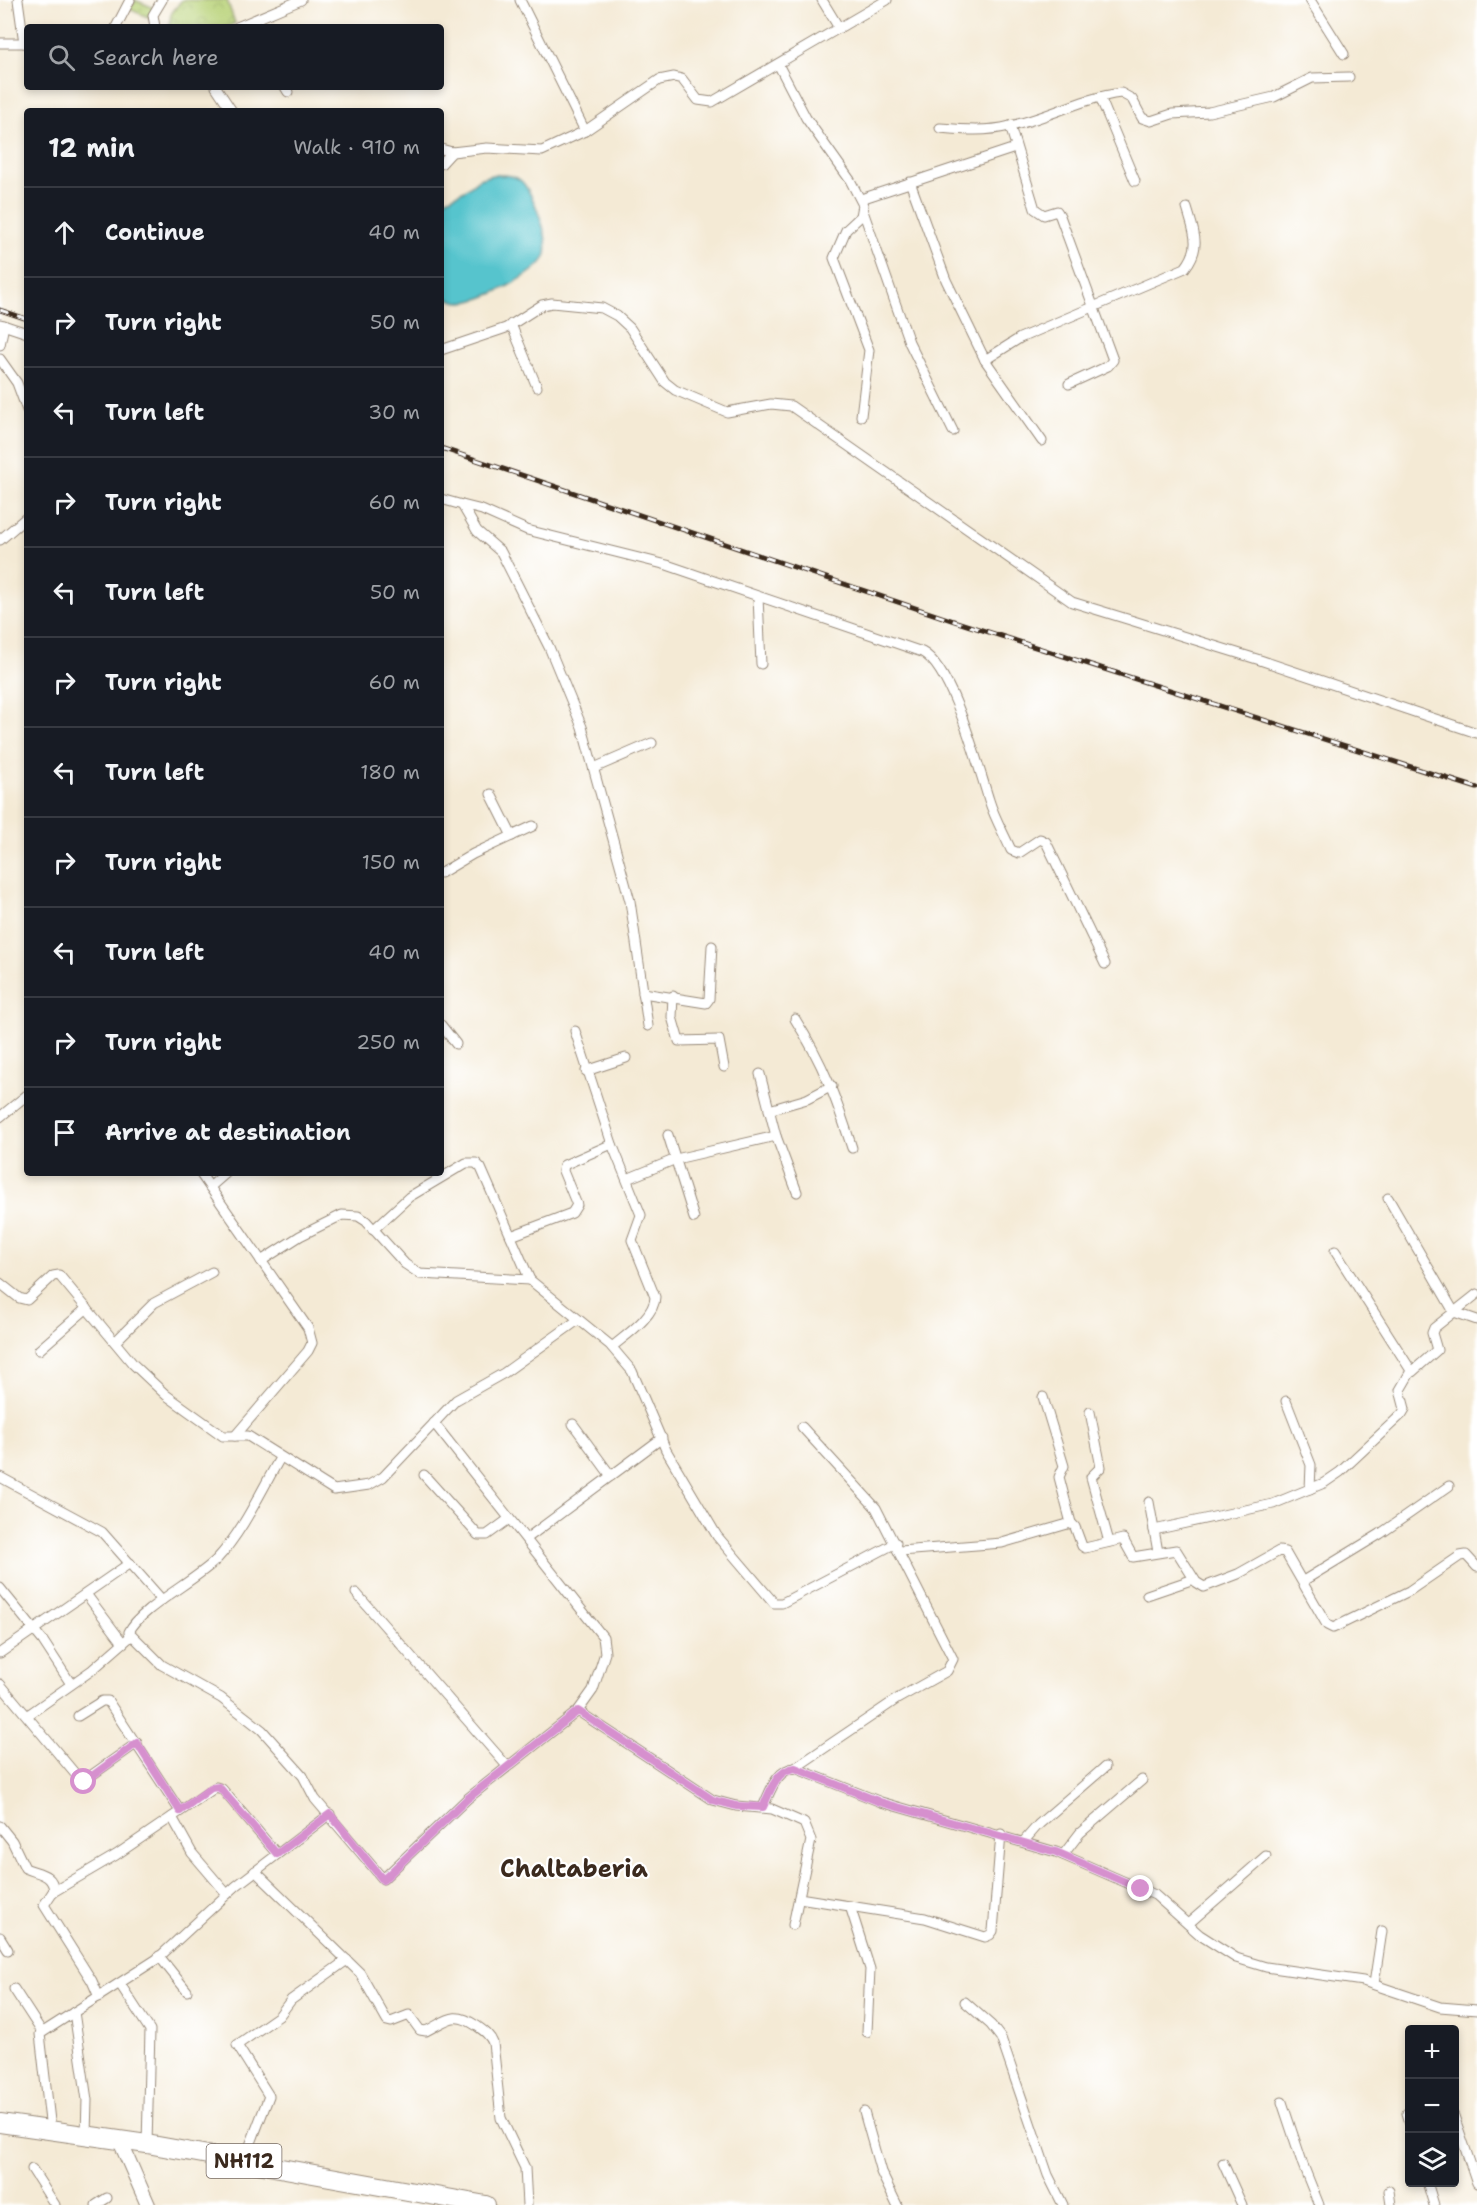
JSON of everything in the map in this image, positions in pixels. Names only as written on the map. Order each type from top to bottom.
[{"type":"highway","name":"NH112","points":[[0,2123],[147,2144],[486,2205]]},
{"type":"street","points":[[18,0],[24,37]]},
{"type":"street","points":[[118,24],[130,0]]},
{"type":"street","points":[[154,24],[153,15],[162,0]]},
{"type":"street","points":[[243,24],[300,0]]},
{"type":"street","points":[[520,0],[585,131]]},
{"type":"street","points":[[822,0],[839,28]]},
{"type":"street","points":[[444,150],[452,152],[487,148],[542,151],[585,131],[658,80],[674,76],[682,79],[698,100],[711,102],[887,0]]},
{"type":"street","points":[[1310,0],[1344,54]]},
{"type":"street","points":[[262,15],[264,24]]},
{"type":"street","points":[[0,43],[24,43]]},
{"type":"street","points":[[777,64],[806,118],[861,199],[863,211],[909,342],[953,431]]},
{"type":"street","points":[[940,128],[971,130],[1010,126],[1070,104],[1121,93],[1128,95],[1142,118],[1151,121],[1172,114],[1209,112],[1274,97],[1312,78],[1349,77]]},
{"type":"street","points":[[218,90],[230,108]]},
{"type":"street","points":[[1100,97],[1135,181]]},
{"type":"street","points":[[1010,126],[1035,209],[1040,214],[1055,211],[1060,216],[1113,362],[1069,384]]},
{"type":"street","points":[[861,199],[1015,148]]},
{"type":"street","points":[[444,161],[452,152]]},
{"type":"street","points":[[910,182],[946,280],[986,360],[1042,441]]},
{"type":"street","points":[[986,360],[1020,338],[1185,268],[1196,252],[1196,240],[1187,208]]},
{"type":"street","points":[[861,416],[869,350],[834,258],[846,230],[863,211]]},
{"type":"street","points":[[444,345],[511,324],[542,305],[559,302],[610,311],[630,328],[665,382],[675,390],[727,412],[771,404],[791,406],[1053,586],[1072,602],[1260,660],[1477,733]]},
{"type":"street","points":[[511,324],[537,387]]},
{"type":"street","points":[[0,345],[2,325],[24,332]]},
{"type":"street","points":[[0,359],[19,388],[24,402]]},
{"type":"street","points":[[444,500],[501,518],[527,530],[667,565],[922,652],[933,658],[953,699],[981,770],[989,799],[1011,850],[1019,853],[1040,838],[1046,842],[1105,963]]},
{"type":"street","points":[[462,505],[477,531],[498,547],[566,688],[594,768],[630,901],[648,1026]]},
{"type":"street","points":[[0,540],[24,520]]},
{"type":"street","points":[[758,597],[761,664]]},
{"type":"street","points":[[594,768],[652,743]]},
{"type":"street","points":[[491,794],[512,836]]},
{"type":"street","points":[[444,871],[473,854],[533,826]]},
{"type":"street","points":[[643,993],[706,1003],[710,999],[712,946]]},
{"type":"street","points":[[673,996],[672,1017],[680,1041],[719,1040],[724,1067]]},
{"type":"street","points":[[795,1019],[819,1058],[832,1086],[852,1148]]},
{"type":"street","points":[[444,1029],[456,1044]]},
{"type":"street","points":[[574,1031],[612,1144],[641,1215],[633,1235],[633,1245],[655,1301],[637,1325],[612,1347]]},
{"type":"street","points":[[586,1071],[626,1058]]},
{"type":"street","points":[[760,1074],[776,1136],[797,1192]]},
{"type":"street","points":[[769,1110],[807,1099],[832,1086]]},
{"type":"street","points":[[0,1117],[24,1097]]},
{"type":"street","points":[[668,1135],[694,1218]]},
{"type":"street","points":[[627,1179],[676,1159],[776,1136]]},
{"type":"street","points":[[511,1236],[572,1213],[577,1205],[563,1171],[564,1165],[612,1144]]},
{"type":"street","points":[[373,1230],[409,1197],[471,1161],[481,1168],[530,1280],[612,1347],[632,1371],[666,1450],[717,1536],[774,1603],[782,1603],[898,1547],[1002,1544],[1071,1523]]},
{"type":"street","points":[[202,1176],[308,1328],[312,1343],[308,1351],[235,1436]]},
{"type":"street","points":[[210,1187],[223,1176]]},
{"type":"street","points":[[1388,1198],[1454,1312],[1477,1320]]},
{"type":"street","points":[[261,1260],[300,1236],[342,1215],[358,1216],[405,1264],[426,1276],[530,1280]]},
{"type":"street","points":[[1335,1251],[1411,1371]]},
{"type":"street","points":[[115,1342],[154,1303],[212,1272]]},
{"type":"street","points":[[0,1283],[19,1298],[27,1300],[53,1276],[59,1275],[133,1364],[166,1395],[224,1436],[249,1436],[280,1458],[334,1490],[369,1485],[383,1477],[456,1400],[504,1373],[578,1320]]},
{"type":"street","points":[[1154,1530],[1273,1504],[1310,1489],[1340,1472],[1402,1414],[1405,1409],[1400,1390],[1411,1371],[1415,1371],[1436,1352],[1433,1330],[1477,1294]]},
{"type":"street","points":[[39,1350],[87,1308]]},
{"type":"street","points":[[1043,1397],[1064,1466],[1059,1477],[1071,1523],[1085,1548],[1125,1540],[1133,1557],[1176,1550],[1194,1579],[1204,1587],[1248,1569],[1279,1551],[1285,1552],[1327,1625],[1333,1628],[1409,1591],[1460,1556],[1470,1558],[1477,1567]]},
{"type":"street","points":[[1286,1401],[1311,1465],[1310,1489]]},
{"type":"street","points":[[1090,1412],[1101,1467],[1091,1477],[1109,1542]]},
{"type":"street","points":[[280,1458],[228,1546],[203,1572],[162,1600],[130,1629],[132,1636],[165,1667],[221,1698],[262,1731],[303,1776],[313,1796],[383,1880],[467,1799],[578,1711],[593,1690],[605,1653],[603,1637],[434,1423]]},
{"type":"street","points":[[573,1424],[611,1476]]},
{"type":"street","points":[[763,1807],[778,1776],[783,1771],[795,1768],[897,1699],[952,1666],[951,1652],[876,1508],[802,1427]]},
{"type":"street","points":[[526,1539],[662,1438]]},
{"type":"street","points":[[424,1475],[478,1535],[487,1535],[509,1519]]},
{"type":"street","points":[[0,1477],[102,1532],[162,1600]]},
{"type":"street","points":[[1303,1581],[1380,1534],[1449,1486]]},
{"type":"street","points":[[1149,1502],[1158,1552]]},
{"type":"street","points":[[0,1653],[130,1563]]},
{"type":"street","points":[[1147,1595],[1194,1579]]},
{"type":"street","points":[[0,1588],[71,1684]]},
{"type":"street","points":[[356,1593],[507,1767]]},
{"type":"street","points":[[86,1594],[123,1643]]},
{"type":"street","points":[[28,1715],[132,1636]]},
{"type":"street","points":[[0,1684],[82,1782],[137,1743]]},
{"type":"street","points":[[78,1716],[106,1700],[137,1743],[176,1814],[192,1853],[227,1894]]},
{"type":"street","points":[[578,1711],[713,1800],[736,1806],[772,1809],[804,1824],[811,1840],[793,1925]]},
{"type":"street","points":[[1024,1841],[1038,1825],[1105,1767]]},
{"type":"street","points":[[795,1768],[880,1802],[1001,1834],[1063,1855],[1155,1895],[1213,1945],[1236,1958],[1266,1967],[1344,1977],[1374,1984],[1440,2007],[1477,2010]]},
{"type":"street","points":[[1063,1855],[1080,1833],[1142,1780]]},
{"type":"street","points":[[99,1997],[92,1981],[46,1909],[45,1903],[53,1892],[116,1855],[211,1788],[219,1787],[277,1854]]},
{"type":"street","points":[[51,2130],[38,2038],[42,2032],[120,1984],[159,1956],[227,1894],[330,1814]]},
{"type":"street","points":[[0,1826],[12,1842],[24,1867],[49,1877],[54,1888],[53,1892]]},
{"type":"street","points":[[799,1898],[925,1918],[985,1937],[993,1931],[1001,1834]]},
{"type":"street","points":[[1188,1924],[1266,1856]]},
{"type":"street","points":[[255,1871],[347,1960],[366,1982],[387,2021],[391,2022],[409,2015],[420,2030],[426,2031],[453,2017],[461,2016],[490,2036],[493,2043],[501,2118],[526,2170],[527,2205]]},
{"type":"street","points":[[850,1906],[870,1969],[867,2031]]},
{"type":"street","points":[[1374,1984],[1382,1930]]},
{"type":"street","points":[[0,1937],[8,1950]]},
{"type":"street","points":[[159,1956],[187,1991]]},
{"type":"street","points":[[244,2161],[269,2096],[237,2045],[279,2016],[291,2000],[347,1960]]},
{"type":"street","points":[[120,1984],[150,2030],[147,2144]]},
{"type":"street","points":[[14,1989],[42,2032]]},
{"type":"street","points":[[965,2002],[991,2025],[1001,2038],[1046,2168],[1063,2205]]},
{"type":"street","points":[[74,2012],[87,2100],[86,2134]]},
{"type":"street","points":[[1282,2102],[1319,2205]]},
{"type":"street","points":[[864,2112],[881,2172],[897,2205]]},
{"type":"street","points":[[1459,2128],[1465,2145],[1473,2157],[1477,2183]]},
{"type":"street","points":[[120,2141],[148,2205]]},
{"type":"street","points":[[1459,2147],[1465,2145]]},
{"type":"street","points":[[1223,2163],[1242,2205]]},
{"type":"street","points":[[33,2169],[55,2205]]},
{"type":"street","points":[[1429,2187],[1434,2205]]},
{"type":"street","points":[[1389,2191],[1391,2205]]},
{"type":"street","points":[[96,2205],[107,2198]]},
{"type":"green space","points":[[135,0],[154,8],[150,18],[129,9]]},
{"type":"green space","points":[[182,0],[227,0],[235,23],[169,24],[171,14]]},
{"type":"water","points":[[492,175],[506,175],[520,180],[525,185],[540,216],[546,240],[545,257],[540,264],[520,279],[495,293],[471,301],[453,301],[444,295],[444,200],[465,190],[479,179]]},
{"type":"railway","points":[[0,310],[24,318]]},
{"type":"railway","points":[[444,449],[954,621],[1477,788]]},
{"type":"district","name":"Chaltaberia","points":[[574,1869]]},
{"type":"route","points":[[84,1782],[137,1743],[180,1811],[211,1788],[219,1787],[277,1854],[330,1814],[383,1880],[467,1799],[578,1711],[724,1805],[763,1807],[778,1776],[789,1768],[795,1768],[880,1802],[1018,1839],[1056,1852],[1141,1889]]}]
